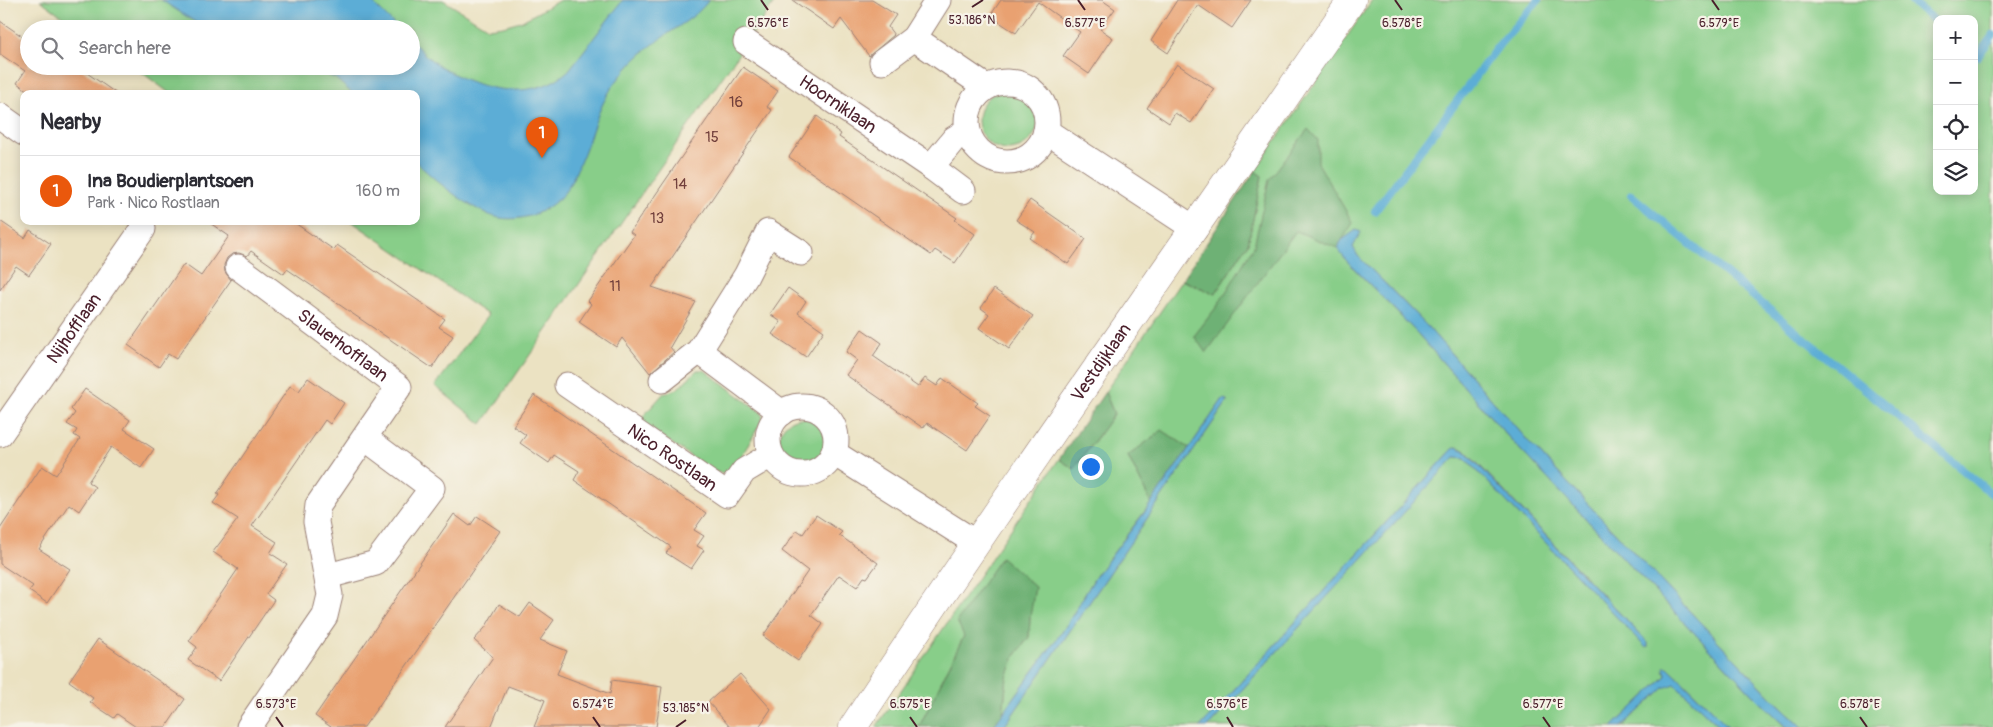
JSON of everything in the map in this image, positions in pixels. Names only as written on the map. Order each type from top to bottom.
[{"type":"street","points":[[882,62],[914,38],[938,0]]},
{"type":"street","name":"Vestdijklaan","points":[[853,727],[976,543],[1352,0]]},
{"type":"street","points":[[914,38],[986,87]]},
{"type":"street","name":"Hoorniklaan","points":[[746,42],[963,191]]},
{"type":"street","points":[[1000,81],[1016,82],[1031,89],[1041,100],[1047,115],[1046,131],[1040,145],[1029,156],[1015,162],[999,162],[984,156],[973,146],[967,131],[966,118],[969,106],[976,95],[986,87],[1000,81]]},
{"type":"street","points":[[0,116],[20,129]]},
{"type":"street","points":[[931,168],[954,139],[967,131]]},
{"type":"street","points":[[1046,131],[1195,229]]},
{"type":"street","name":"Nijhofflaan","points":[[0,434],[143,229],[142,225]]},
{"type":"street","points":[[662,380],[699,351],[746,276],[768,232],[801,253]]},
{"type":"street","name":"Slauerhofflaan","points":[[238,268],[399,387],[318,505],[316,522],[328,576],[330,595],[325,616],[249,727]]},
{"type":"street","points":[[699,351],[782,413]]},
{"type":"street","name":"Nico Rostlaan","points":[[567,385],[727,495],[744,471],[772,455]]},
{"type":"street","points":[[795,407],[810,407],[823,413],[833,424],[836,438],[834,453],[827,464],[816,471],[803,474],[791,472],[780,466],[772,455],[768,444],[769,432],[774,421],[782,413],[795,407]]},
{"type":"street","points":[[328,576],[376,563],[432,488],[365,438]]},
{"type":"street","points":[[834,453],[976,543]]},
{"type":"green space","points":[[40,0],[443,0],[488,28],[524,20],[560,0],[776,0],[482,424],[435,386],[488,315],[357,225],[420,225],[420,90],[166,90],[145,75],[420,75],[420,20],[68,20]]},
{"type":"green space","points":[[1372,0],[1993,0],[1993,727],[1803,727],[1771,697],[1529,442],[1426,325],[1358,256],[1352,247],[1356,230],[1353,233],[1345,259],[1418,334],[1510,439],[1757,699],[1787,727],[1729,727],[1668,667],[1664,669],[1665,677],[1612,727],[1208,727],[1454,457],[1465,458],[1646,647],[1648,643],[1465,450],[1457,447],[1452,450],[1200,727],[1004,727],[1227,402],[1223,399],[1189,448],[1162,431],[1128,456],[1151,503],[1096,576],[1066,626],[1003,713],[1007,677],[1015,656],[1029,637],[1030,617],[964,636],[919,727],[876,727],[1059,459],[1074,469],[1114,414],[1105,392],[1182,280],[1215,294],[1248,243],[1262,176],[1255,171]]},
{"type":"green space","points":[[1002,90],[1014,90],[1025,95],[1033,103],[1038,114],[1036,132],[1025,145],[1014,150],[1002,150],[991,145],[983,137],[978,126],[978,114],[983,103],[991,95]]},
{"type":"green space","points":[[1308,129],[1318,140],[1318,163],[1353,223],[1337,248],[1296,231],[1206,353],[1194,336],[1218,305],[1254,246],[1269,180]]},
{"type":"green space","points":[[1255,171],[1262,176],[1248,243],[1215,294],[1182,280]]},
{"type":"green space","points":[[697,370],[704,370],[762,413],[763,418],[747,447],[737,463],[727,472],[721,473],[711,470],[639,421],[663,394],[677,389]]},
{"type":"green space","points":[[1105,392],[1114,414],[1074,469],[1059,459]]},
{"type":"green space","points":[[798,418],[806,418],[815,422],[821,428],[825,441],[821,454],[815,460],[806,464],[798,464],[789,460],[783,454],[779,445],[779,437],[783,428],[789,422]]},
{"type":"green space","points":[[1162,430],[1189,448],[1151,503],[1128,456]]},
{"type":"green space","points":[[1001,557],[1035,587],[1029,637],[1015,656],[1007,677],[1003,713],[993,727],[919,727],[964,636],[957,621]]},
{"type":"green space","points":[[1675,684],[1720,727],[1621,727],[1664,688]]},
{"type":"water","points":[[161,0],[370,0],[390,20],[192,20]]},
{"type":"water","points":[[623,0],[709,0],[692,17],[659,40],[626,70],[609,92],[599,112],[584,154],[565,192],[548,207],[527,217],[505,219],[483,212],[448,190],[420,166],[420,90],[348,90],[335,78],[327,75],[420,75],[420,49],[449,72],[483,86],[502,89],[520,90],[537,87],[554,81],[569,70]]},
{"type":"water","points":[[1356,230],[1361,232],[1353,247],[1358,256],[1426,325],[1529,442],[1771,697],[1803,727],[1787,727],[1757,699],[1510,439],[1418,334],[1345,259],[1337,248],[1342,240]]},
{"type":"water","points":[[1223,399],[1227,400],[1227,402],[1004,727],[993,727],[1066,626],[1096,576],[1144,513]]},
{"type":"water","points":[[1456,447],[1464,450],[1648,643],[1648,647],[1646,648],[1465,458],[1455,457],[1208,727],[1200,727],[1452,450]]},
{"type":"water","points":[[1664,667],[1668,667],[1729,727],[1720,727],[1675,684],[1664,688],[1621,727],[1612,727],[1665,677]]},
{"type":"building","points":[[792,0],[872,0],[896,15],[888,27],[894,35],[869,56],[841,19],[834,29]]},
{"type":"building","points":[[1001,0],[1102,0],[1115,9],[1100,29],[1113,38],[1089,74],[1063,56],[1080,32],[1038,2],[1016,33],[990,16]]},
{"type":"building","points":[[1177,0],[1251,0],[1232,28],[1198,5],[1168,53],[1151,41]]},
{"type":"building","points":[[0,21],[20,35],[20,68],[0,54]]},
{"type":"building","points":[[1177,64],[1214,89],[1191,123],[1175,113],[1169,123],[1147,108]]},
{"type":"building","points":[[743,67],[778,91],[767,107],[772,110],[652,287],[696,302],[670,347],[674,352],[650,373],[622,338],[616,347],[579,322],[591,304],[588,301],[634,235],[630,232]]},
{"type":"building","points":[[22,75],[90,75],[111,90],[27,90],[17,83]]},
{"type":"building","points":[[817,116],[841,134],[839,137],[957,218],[955,220],[975,234],[955,263],[935,250],[931,255],[789,157]]},
{"type":"building","points":[[1030,200],[1086,239],[1068,264],[1030,238],[1035,232],[1016,220]]},
{"type":"building","points":[[0,221],[25,238],[30,230],[51,244],[29,275],[16,266],[0,290]]},
{"type":"building","points":[[213,225],[298,225],[334,250],[337,245],[445,319],[439,327],[453,336],[432,368],[287,269],[284,274],[251,251],[247,256],[239,253],[232,254],[227,258],[224,265],[225,272],[231,280],[176,359],[168,354],[159,367],[128,345],[184,264],[201,276],[229,236]]},
{"type":"building","points":[[788,288],[806,301],[798,313],[824,331],[806,357],[772,334],[781,322],[770,314]]},
{"type":"building","points":[[994,289],[1033,316],[1009,349],[979,328],[989,314],[981,308]]},
{"type":"building","points":[[862,329],[882,343],[873,356],[918,387],[925,378],[937,386],[942,378],[978,403],[975,406],[990,416],[967,450],[927,423],[923,428],[846,375],[857,360],[846,352]]},
{"type":"building","points":[[308,378],[344,403],[330,424],[325,420],[252,526],[277,542],[270,553],[287,564],[266,594],[274,600],[219,681],[188,660],[197,647],[189,641],[238,569],[213,552],[238,519],[213,503],[219,495],[217,494],[290,386],[299,391]]},
{"type":"building","points":[[85,389],[130,420],[124,429],[154,449],[141,468],[111,447],[88,482],[95,487],[79,511],[69,504],[39,549],[70,569],[47,603],[29,591],[33,586],[0,564],[0,529],[42,466],[56,475],[80,439],[74,435],[77,430],[67,424],[75,413],[71,409]]},
{"type":"building","points":[[534,395],[706,513],[694,530],[704,536],[697,546],[704,550],[691,569],[666,553],[671,547],[574,480],[579,471],[554,455],[549,463],[520,443],[526,435],[513,426]]},
{"type":"building","points":[[454,514],[470,526],[477,516],[500,531],[364,727],[331,727],[315,716]]},
{"type":"building","points":[[816,515],[842,532],[839,535],[878,563],[867,578],[864,577],[857,587],[839,575],[811,615],[823,624],[798,661],[763,636],[808,571],[782,551],[797,530],[803,534]]},
{"type":"building","points":[[530,603],[554,620],[540,640],[567,651],[557,674],[610,694],[612,680],[662,687],[656,727],[534,727],[545,700],[508,686],[491,727],[445,727],[493,657],[474,640],[485,628],[499,604],[520,617]]},
{"type":"building","points":[[98,639],[185,699],[166,727],[136,727],[117,714],[114,718],[90,702],[93,698],[69,681]]},
{"type":"building","points":[[740,674],[771,709],[759,727],[730,727],[708,702]]},
{"type":"waterway","points":[[1375,211],[1499,45],[1538,0]]},
{"type":"waterway","points":[[1910,0],[1933,20]]},
{"type":"waterway","points":[[1978,56],[1993,35]]},
{"type":"waterway","points":[[1631,195],[1993,495]]},
{"type":"place","name":"Ina Boudierplantsoen","points":[[542,158]]}]
